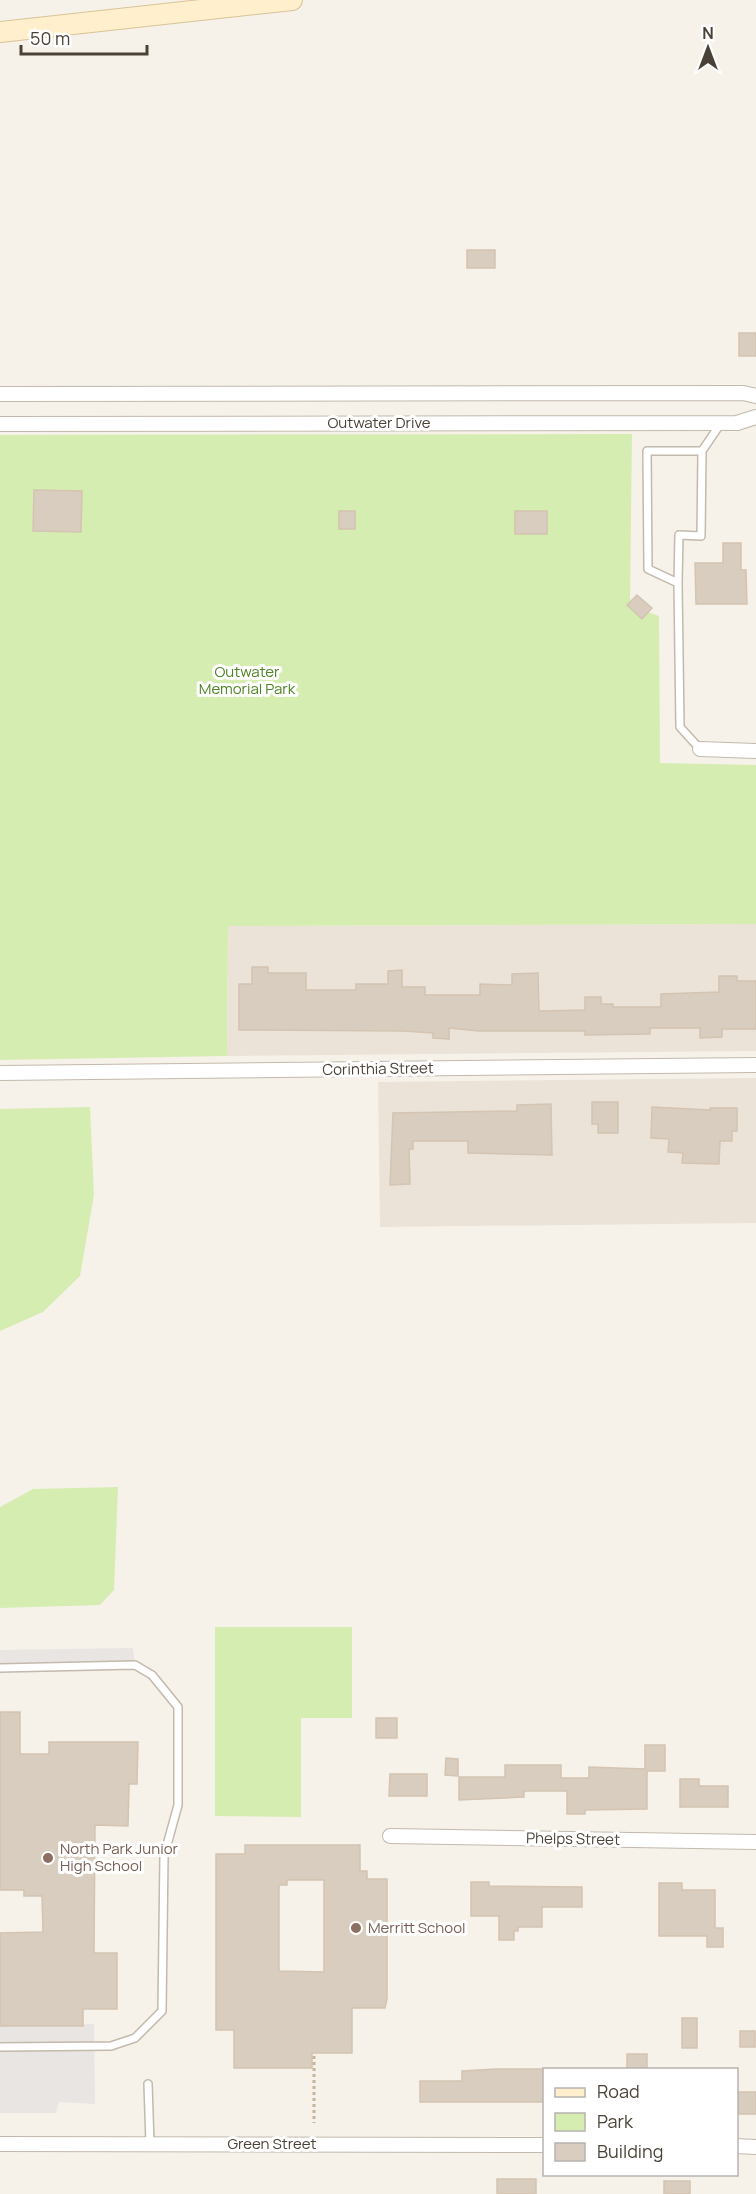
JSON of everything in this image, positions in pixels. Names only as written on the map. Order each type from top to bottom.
[{"type":"street","points":[[0,32],[292,0]]},
{"type":"street","name":"Outwater Drive","points":[[0,394],[743,393],[756,396]]},
{"type":"street","name":"Outwater Drive","points":[[0,424],[737,423],[756,417]]},
{"type":"street","points":[[700,749],[756,751]]},
{"type":"street","name":"Corinthia Street","points":[[0,1073],[756,1065]]},
{"type":"street","name":"Phelps Street","points":[[390,1836],[756,1842]]},
{"type":"street","name":"Green Street","points":[[0,2144],[543,2145]]},
{"type":"street","points":[[738,2146],[756,2146]]},
{"type":"lane","points":[[700,749],[680,727],[679,535],[701,536],[702,451],[721,423]]},
{"type":"lane","points":[[678,583],[648,569],[647,451],[702,451]]},
{"type":"lane","points":[[0,1668],[135,1665],[152,1675],[178,1707],[178,1805],[164,1856],[162,2011],[135,2038],[111,2046],[0,2047]]},
{"type":"lane","points":[[148,2084],[150,2144]]},
{"type":"path","points":[[314,2056],[314,2123]]},
{"type":"shaded area","points":[[756,924],[756,1051],[227,1056],[228,926]]},
{"type":"shaded area","points":[[756,1078],[756,1223],[380,1227],[378,1082]]},
{"type":"shaded area","points":[[133,1648],[135,1665],[0,1668],[0,1650]]},
{"type":"shaded area","points":[[0,2022],[94,2024],[95,2104],[59,2102],[56,2113],[0,2113]]},
{"type":"green space","name":"Outwater Memorial Park","points":[[632,434],[630,606],[659,616],[660,763],[756,765],[756,924],[228,926],[227,1056],[0,1060],[0,435]]},
{"type":"green space","points":[[90,1107],[94,1195],[80,1276],[43,1312],[0,1331],[0,1109]]},
{"type":"green space","points":[[118,1487],[114,1590],[100,1605],[0,1608],[0,1507],[33,1489]]},
{"type":"green space","points":[[215,1627],[352,1627],[352,1718],[301,1718],[301,1817],[215,1816]]},
{"type":"building","points":[[467,250],[495,250],[495,268],[467,268]]},
{"type":"building","points":[[739,333],[756,333],[756,356],[739,356]]},
{"type":"building","points":[[34,490],[82,491],[81,532],[33,531]]},
{"type":"building","points":[[339,511],[355,511],[355,529],[339,529]]},
{"type":"building","points":[[515,511],[547,511],[547,534],[515,534]]},
{"type":"building","points":[[723,543],[741,543],[741,570],[746,570],[747,604],[696,604],[695,563],[723,563]]},
{"type":"building","points":[[637,595],[652,608],[642,619],[627,605]]},
{"type":"building","points":[[252,967],[268,967],[268,973],[306,973],[306,990],[356,990],[356,984],[388,984],[388,971],[402,970],[402,987],[425,987],[425,995],[480,995],[480,984],[512,985],[512,974],[538,973],[539,1011],[585,1010],[585,997],[601,997],[601,1004],[613,1004],[613,1007],[661,1007],[661,994],[719,992],[719,976],[737,976],[737,981],[756,981],[756,1029],[722,1029],[722,1037],[700,1038],[700,1028],[650,1028],[650,1034],[585,1035],[585,1031],[479,1031],[449,1028],[449,1039],[433,1038],[433,1033],[403,1031],[239,1030],[239,984],[252,984]]},
{"type":"building","points":[[592,1102],[618,1102],[618,1133],[598,1133],[598,1124],[592,1124]]},
{"type":"building","points":[[551,1104],[552,1155],[468,1153],[468,1141],[413,1141],[413,1149],[409,1149],[410,1184],[390,1185],[393,1113],[517,1111],[517,1105]]},
{"type":"building","points":[[652,1107],[710,1110],[710,1108],[737,1108],[737,1131],[732,1131],[732,1141],[720,1141],[719,1164],[682,1163],[683,1153],[668,1152],[669,1139],[651,1138]]},
{"type":"building","name":"North Park Junior High School","points":[[0,1712],[20,1712],[20,1754],[49,1754],[49,1742],[138,1742],[137,1784],[129,1784],[128,1826],[95,1825],[94,1953],[117,1953],[117,2009],[83,2009],[83,2026],[0,2026],[0,1933],[43,1932],[42,1896],[24,1896],[24,1890],[0,1890]]},
{"type":"building","points":[[376,1718],[397,1718],[397,1738],[376,1738]]},
{"type":"building","points":[[645,1745],[665,1745],[665,1771],[647,1771],[647,1809],[585,1810],[585,1814],[567,1814],[567,1791],[524,1791],[524,1797],[459,1800],[459,1777],[505,1777],[505,1765],[561,1765],[561,1778],[589,1778],[589,1767],[645,1769]]},
{"type":"building","points":[[446,1758],[458,1759],[458,1776],[445,1775]]},
{"type":"building","points":[[390,1774],[427,1774],[427,1796],[389,1796]]},
{"type":"building","points":[[680,1779],[699,1779],[699,1786],[728,1786],[728,1807],[680,1807]]},
{"type":"building","name":"Merritt School","points":[[245,1845],[360,1845],[360,1871],[367,1871],[367,1879],[387,1879],[387,1999],[385,2008],[352,2008],[352,2053],[312,2053],[312,2068],[234,2068],[234,2030],[216,2030],[216,1854],[245,1854]],"holes":[[[287,1880],[324,1880],[324,1972],[279,1971],[279,1885],[287,1885]]]},
{"type":"building","points":[[471,1882],[489,1882],[489,1886],[582,1887],[582,1907],[542,1907],[542,1927],[518,1927],[518,1931],[514,1931],[514,1940],[499,1940],[499,1916],[471,1916]]},
{"type":"building","points":[[659,1883],[682,1883],[682,1890],[715,1890],[715,1928],[723,1928],[723,1947],[707,1947],[707,1936],[659,1936]]},
{"type":"building","points":[[682,2018],[697,2018],[697,2048],[682,2048]]},
{"type":"building","points":[[740,2031],[755,2031],[755,2047],[740,2047]]},
{"type":"building","points":[[627,2054],[647,2054],[647,2068],[627,2068]]},
{"type":"building","points":[[543,2069],[543,2102],[420,2102],[420,2081],[462,2081],[462,2071]]},
{"type":"building","points":[[738,2092],[756,2092],[756,2114],[738,2114]]},
{"type":"building","points":[[497,2179],[536,2179],[536,2194],[497,2194]]},
{"type":"building","points":[[664,2181],[690,2181],[690,2194],[664,2194]]},
{"type":"place","name":"North Park Junior High School","points":[[48,1858]]},
{"type":"place","name":"Merritt School","points":[[356,1928]]}]
